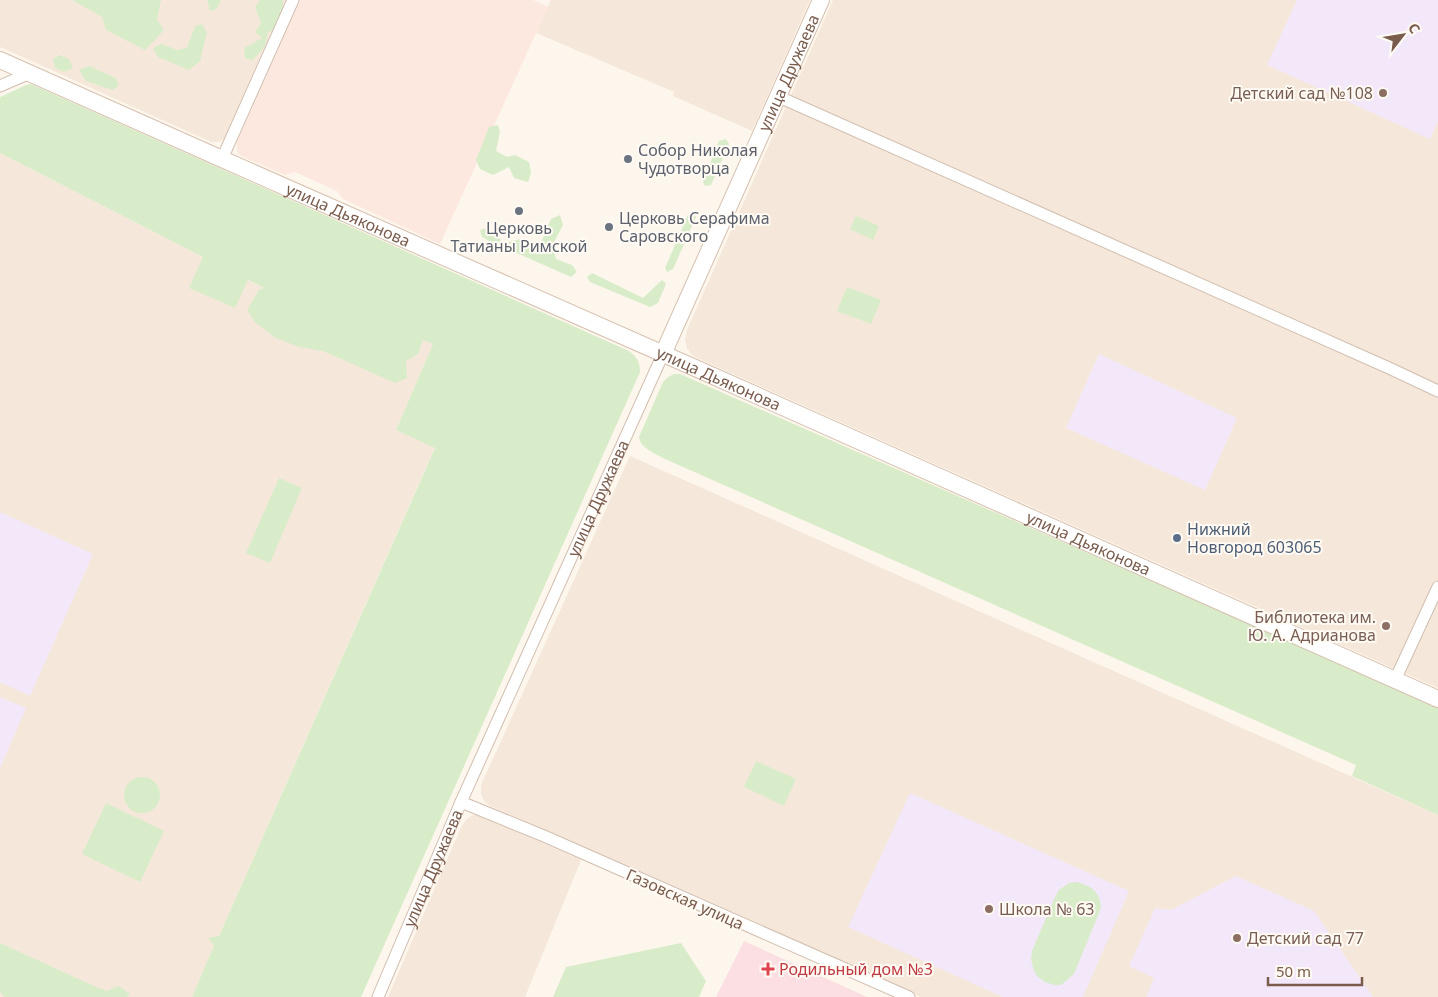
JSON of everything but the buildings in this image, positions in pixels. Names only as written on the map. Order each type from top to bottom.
[{"type":"main road","name":"улица Дружаева","points":[[662,354],[821,0]]},
{"type":"main road","name":"улица Дьяконова","points":[[0,60],[1438,700]]},
{"type":"street","points":[[222,160],[293,0]]},
{"type":"street","points":[[0,86],[30,73]]},
{"type":"street","points":[[778,96],[1438,391]]},
{"type":"street","name":"улица Дружаева","points":[[378,997],[461,802],[662,354]]},
{"type":"street","points":[[1395,680],[1438,587]]},
{"type":"street","name":"Газовская улица","points":[[461,802],[544,836],[909,997]]},
{"type":"shaded area","points":[[0,0],[287,0],[227,135],[223,140],[211,142],[0,47]]},
{"type":"shaded area","points":[[300,0],[533,0],[548,7],[440,244],[343,199],[337,191],[295,172],[285,175],[241,156],[237,152],[237,142]]},
{"type":"shaded area","points":[[551,0],[810,0],[752,131],[673,96],[674,92],[536,33]]},
{"type":"shaded area","points":[[833,0],[1438,0],[1438,688],[691,354],[685,340],[687,330]]},
{"type":"shaded area","name":"Детский сад №108","points":[[1297,0],[1438,0],[1438,121],[1430,139],[1267,65]]},
{"type":"shaded area","points":[[0,153],[312,313],[424,340],[433,344],[396,430],[435,447],[192,997],[0,997]]},
{"type":"shaded area","points":[[1099,354],[1237,418],[1205,490],[1066,428]]},
{"type":"shaded area","points":[[630,456],[1438,815],[1438,997],[921,997],[490,806],[484,801],[481,794],[481,785]]},
{"type":"shaded area","points":[[0,512],[93,554],[30,696],[0,682]]},
{"type":"shaded area","points":[[0,697],[26,708],[0,768]]},
{"type":"shaded area","name":"Школа № 63","points":[[910,793],[1129,891],[1083,997],[1003,997],[848,927]]},
{"type":"shaded area","points":[[473,815],[481,815],[581,860],[525,997],[388,997],[462,825]]},
{"type":"shaded area","name":"Детский сад 77","points":[[1236,876],[1314,911],[1373,997],[1146,997],[1154,978],[1129,966],[1155,908],[1171,910]]},
{"type":"shaded area","name":"Родильный дом №3","points":[[744,941],[867,997],[716,997]]},
{"type":"green space","points":[[72,0],[161,0],[157,19],[164,30],[145,50],[106,30],[102,17]]},
{"type":"green space","points":[[207,0],[221,0],[217,9],[210,11]]},
{"type":"green space","points":[[260,0],[283,0],[283,19],[278,29],[268,32],[265,46],[253,60],[245,58],[244,48],[262,38],[255,32],[261,23],[255,7]]},
{"type":"green space","points":[[202,24],[207,32],[200,61],[189,70],[158,57],[153,48],[162,44],[177,50],[187,48],[195,26]]},
{"type":"green space","points":[[60,55],[69,59],[73,68],[64,72],[55,68],[53,59]]},
{"type":"green space","points":[[89,66],[116,78],[119,86],[112,90],[86,81],[79,70]]},
{"type":"green space","points":[[31,84],[629,351],[639,363],[640,372],[361,997],[192,997],[214,946],[208,938],[219,936],[435,448],[396,430],[433,344],[423,340],[418,354],[406,361],[407,378],[395,383],[323,351],[299,347],[274,337],[255,322],[247,310],[259,290],[264,288],[248,280],[235,308],[189,288],[203,257],[0,153],[0,97]]},
{"type":"green space","points":[[498,125],[500,132],[496,151],[507,157],[515,155],[529,162],[531,173],[528,182],[514,178],[509,167],[493,175],[480,169],[476,160],[489,127]]},
{"type":"green space","points":[[726,139],[729,144],[711,185],[705,186],[703,182],[719,141]]},
{"type":"green space","points":[[693,212],[696,217],[673,269],[667,272],[665,268],[688,215]]},
{"type":"green space","points":[[560,215],[563,225],[552,246],[556,259],[572,265],[577,272],[571,277],[510,250],[509,242],[520,239],[539,247],[551,219]]},
{"type":"green space","points":[[856,216],[879,226],[873,240],[850,229]]},
{"type":"green space","points":[[487,228],[498,234],[501,241],[495,244],[482,237],[480,230]]},
{"type":"green space","points":[[592,273],[643,298],[662,280],[666,284],[658,303],[650,307],[590,282],[587,277]]},
{"type":"green space","points":[[847,287],[881,300],[871,324],[837,311]]},
{"type":"green space","points":[[674,374],[680,374],[1438,707],[1438,815],[1352,776],[1356,765],[653,453],[642,444],[639,437],[663,382]]},
{"type":"green space","points":[[279,478],[302,488],[270,563],[246,553]]},
{"type":"green space","points":[[756,761],[796,779],[784,806],[744,787]]},
{"type":"green space","points":[[142,777],[149,778],[155,782],[159,788],[159,802],[155,808],[149,812],[142,813],[135,812],[129,808],[125,802],[124,795],[125,788],[129,782],[135,778]]},
{"type":"green space","points":[[106,803],[164,831],[140,882],[82,854]]},
{"type":"green space","points":[[1076,882],[1094,890],[1099,898],[1101,908],[1074,974],[1061,985],[1054,985],[1045,982],[1037,976],[1031,959],[1032,951],[1059,890],[1069,883]]},
{"type":"green space","points":[[0,943],[96,987],[107,991],[119,986],[130,994],[127,997],[4,997],[0,992]]},
{"type":"green space","points":[[681,943],[706,981],[699,997],[553,997],[566,967]]},
{"type":"place","name":"Детский сад №108","points":[[1383,93]]},
{"type":"place","name":"Собор Николая Чудотворца","points":[[628,159]]},
{"type":"place","name":"Церковь Татианы Римской","points":[[519,211]]},
{"type":"place","name":"Церковь Серафима Саровского","points":[[609,227]]},
{"type":"place","name":"Нижний Новгород 603065","points":[[1177,538]]},
{"type":"place","name":"Библиотека им. Ю. А. Адрианова","points":[[1386,626]]},
{"type":"place","name":"Школа № 63","points":[[989,909]]},
{"type":"place","name":"Детский сад 77","points":[[1237,938]]},
{"type":"place","name":"Родильный дом №3","points":[[768,969]]}]
